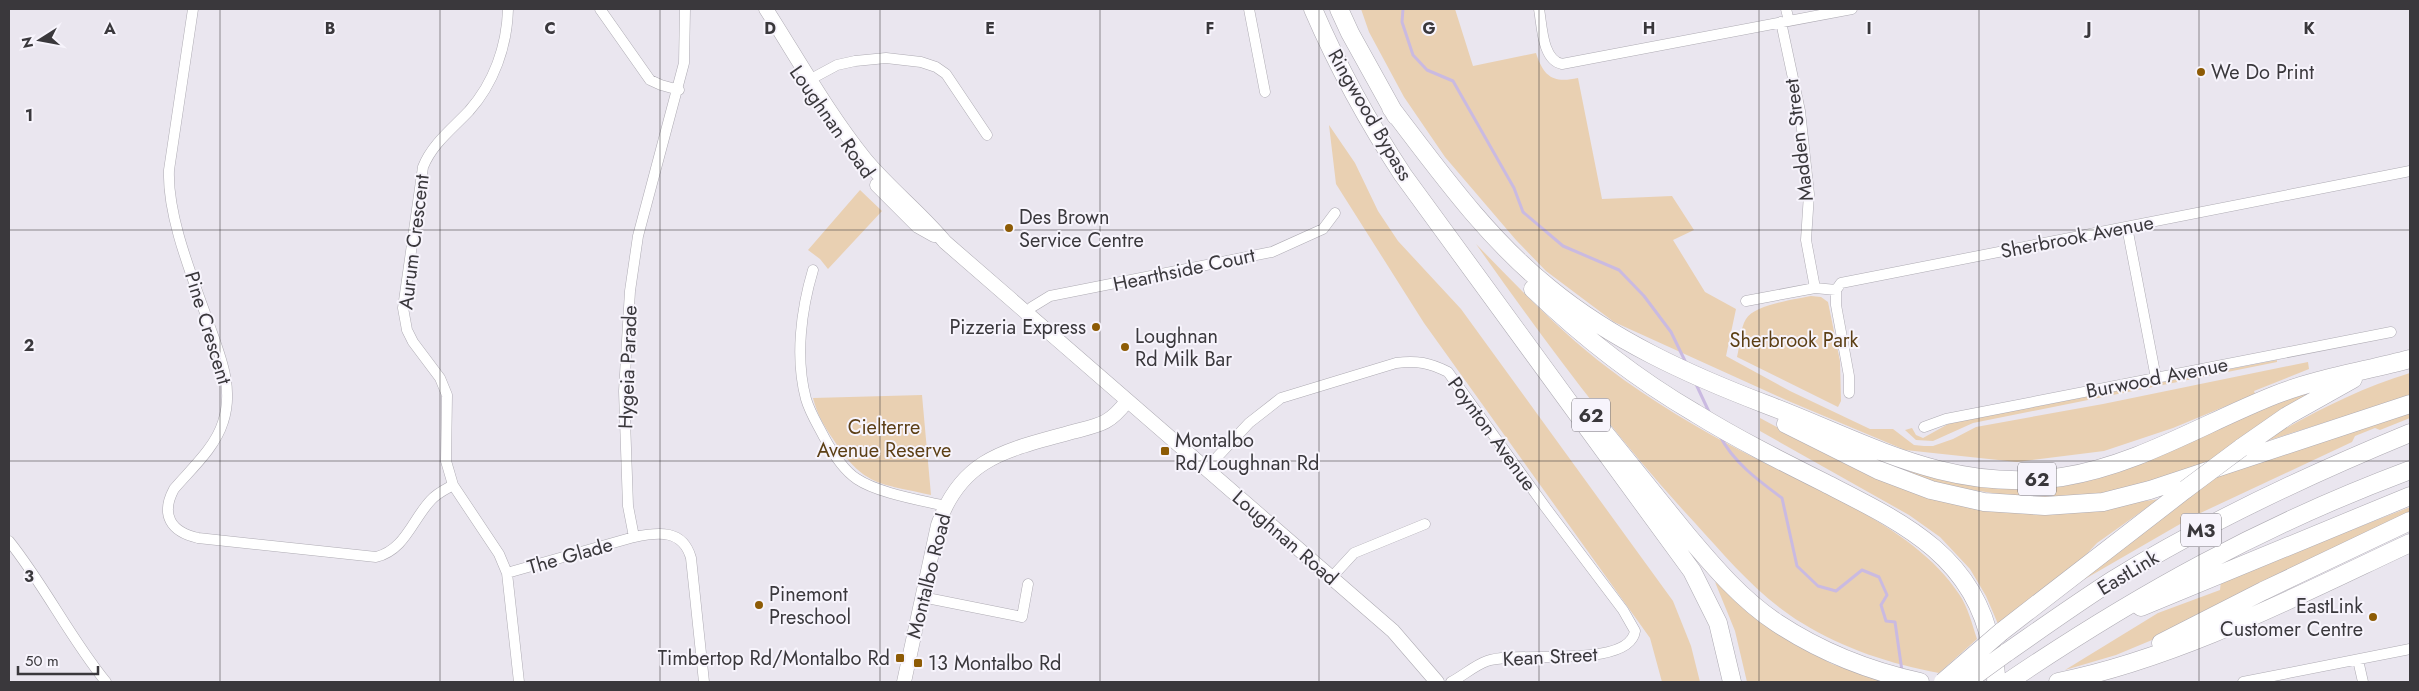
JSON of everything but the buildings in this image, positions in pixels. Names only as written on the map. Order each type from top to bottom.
[{"type":"highway","name":"Ringwood Bypass","points":[[1313,9],[1363,112],[1398,168],[1434,217]]},
{"type":"highway","name":"Ringwood Bypass","points":[[1339,9],[1391,108]]},
{"type":"highway","name":"62","points":[[1391,108],[1460,198],[1511,255],[1570,304],[1614,334],[1741,396],[1860,445],[1920,466],[1980,478],[2030,480],[2069,475],[2113,465],[2305,384],[2371,370],[2410,359]]},
{"type":"highway","points":[[1391,108],[1421,159],[1464,216],[1504,260],[1574,328],[1652,388],[1760,450],[1893,518],[1924,538],[1947,559],[1964,580],[1987,625],[1996,682]]},
{"type":"highway","name":"62","points":[[1434,217],[1700,551],[1755,606],[1809,643],[1884,674],[1920,682]]},
{"type":"highway","points":[[1434,217],[1692,571],[1718,623],[1732,682]]},
{"type":"highway","points":[[1943,682],[2001,632],[2241,448],[2287,416],[2371,370]]},
{"type":"highway","points":[[1741,396],[1806,435],[1905,481],[1931,490],[1984,502],[2045,506],[2103,502],[2150,490],[2410,404]]},
{"type":"highway","name":"EastLink","points":[[1966,682],[2006,652],[2113,580],[2207,527],[2289,485],[2410,433]]},
{"type":"highway","name":"EastLink","points":[[2008,682],[2083,631],[2172,579],[2244,541],[2318,507],[2410,470]]},
{"type":"highway","points":[[2083,631],[2410,496]]},
{"type":"highway","points":[[2121,666],[2238,603],[2410,521]]},
{"type":"highway","points":[[2058,682],[2121,666],[2218,631],[2410,543]]},
{"type":"main road","name":"Loughnan Road","points":[[756,9],[852,156],[892,202],[918,226],[945,242]]},
{"type":"main road","name":"Loughnan Road","points":[[766,9],[844,130],[865,159],[926,219],[945,242],[1393,631],[1437,682]]},
{"type":"main road","name":"Montalbo Road","points":[[904,682],[938,525],[945,506],[966,475],[995,455],[1108,421],[1126,401]]},
{"type":"street","name":"Pine Crescent","points":[[193,9],[169,170],[169,193],[190,268],[223,366],[228,393],[223,422],[215,439],[174,489],[169,498],[168,514],[171,522],[186,535],[198,538],[376,558],[392,551],[401,543],[431,500],[453,484]]},
{"type":"street","name":"Aurum Crescent","points":[[508,9],[502,52],[483,93],[433,148],[423,167],[403,308],[407,330],[413,342],[440,378],[447,395],[446,461],[453,484],[499,554],[507,574],[519,682]]},
{"type":"street","points":[[600,9],[650,80],[679,90]]},
{"type":"street","name":"Hygeia Parade","points":[[634,537],[628,506],[624,391],[630,291],[638,236],[679,90],[684,63],[685,9]]},
{"type":"street","points":[[1249,9],[1265,92]]},
{"type":"street","points":[[1539,9],[1547,48],[1556,62],[1572,63],[1852,9]]},
{"type":"street","name":"Madden Street","points":[[1786,9],[1785,22],[1800,111],[1809,194],[1806,240],[1815,288]]},
{"type":"street","points":[[811,79],[837,65],[855,61],[886,58],[921,62],[936,67],[946,74],[987,135]]},
{"type":"street","name":"Sherbrook Avenue","points":[[1836,290],[1841,283],[2410,171]]},
{"type":"street","name":"Hearthside Court","points":[[1026,314],[1032,307],[1050,296],[1272,252],[1323,229],[1335,212]]},
{"type":"street","points":[[2127,227],[2156,378]]},
{"type":"street","points":[[813,270],[805,298],[802,335],[802,378],[806,400],[831,449],[856,479],[878,489],[945,506]]},
{"type":"street","points":[[1746,302],[1815,288],[1836,290],[1836,305],[1850,376],[1849,393]]},
{"type":"street","name":"Burwood Avenue","points":[[1924,427],[1946,419],[2391,332]]},
{"type":"street","name":"Poynton Avenue","points":[[1206,469],[1249,422],[1281,398],[1396,363],[1413,361],[1430,363],[1448,372],[1631,622]]},
{"type":"street","points":[[1331,578],[1354,553],[1425,524]]},
{"type":"street","points":[[634,537],[654,532],[670,535],[688,548],[691,558],[704,682]]},
{"type":"street","name":"The Glade","points":[[507,574],[634,537]]},
{"type":"street","points":[[9,541],[26,563],[83,654],[106,682]]},
{"type":"street","points":[[922,597],[1022,617],[1028,584]]},
{"type":"street","name":"Kean Street","points":[[1451,682],[1488,660],[1611,653],[1620,649],[1634,638],[1635,632],[1631,622]]},
{"type":"street","points":[[2243,682],[2410,649]]},
{"type":"street","points":[[2358,660],[2363,682]]},
{"type":"green space","points":[[1361,9],[1455,9],[1473,66],[1536,53],[1546,73],[1551,77],[1562,80],[1578,78],[1602,199],[1672,196],[1694,230],[1673,240],[1705,292],[1736,309],[1726,356],[1790,391],[1870,429],[1893,429],[1914,445],[1933,446],[1953,439],[1976,427],[2103,404],[2308,362],[2309,369],[2254,391],[2255,394],[2173,428],[2104,451],[2017,462],[1905,450],[1786,400],[1614,322],[1546,271],[1516,240],[1445,157],[1404,97],[1369,32]]},
{"type":"green space","points":[[1329,125],[1355,163],[1378,211],[1398,241],[1461,309],[1673,601],[1691,646],[1700,682],[1662,682],[1650,638],[1424,323],[1336,184]]},
{"type":"green space","points":[[860,190],[882,211],[828,269],[820,259],[808,250]]},
{"type":"green space","points":[[1476,244],[1540,309],[1573,339],[1641,392],[1693,425],[1862,512],[1917,549],[1940,570],[1959,594],[1977,639],[1939,673],[1903,665],[1851,648],[1834,641],[1786,613],[1732,564],[1637,457],[1554,352]]},
{"type":"green space","name":"Sherbrook Park","points":[[1811,296],[1821,297],[1828,302],[1840,361],[1841,401],[1838,407],[1737,357],[1742,327],[1750,314],[1776,303]]},
{"type":"green space","points":[[2277,360],[2277,362],[1973,423],[1933,441],[1916,440],[1905,430],[1912,428],[1916,435],[1923,438],[1950,423]]},
{"type":"green space","points":[[2410,373],[2410,396],[2260,443],[2296,422],[2333,404],[2390,379]]},
{"type":"green space","points":[[2326,389],[2204,465],[2122,491],[2075,497],[2025,498],[1947,486],[1906,473],[1907,470],[2045,484],[2285,397]]},
{"type":"green space","name":"Cielterre Avenue Reserve","points":[[922,395],[931,495],[885,485],[864,475],[844,455],[824,425],[813,398]]},
{"type":"green space","points":[[2410,409],[2410,418],[2380,430],[2375,428],[2355,436],[2352,442],[2194,516],[2078,583],[2227,468]]},
{"type":"green space","points":[[1760,418],[1801,440],[1938,497],[2093,509],[2159,499],[2097,543],[2080,561],[1998,624],[1986,596],[1970,569],[1940,537],[1909,515],[1760,431]]},
{"type":"green space","points":[[2410,507],[2410,516],[2152,640],[2116,655],[2065,670],[2158,613],[2220,590],[2221,581]]},
{"type":"green space","points":[[1715,582],[1784,637],[1832,664],[1885,682],[1747,682],[1735,631]]},
{"type":"waterway","points":[[1403,9],[1402,22],[1413,55],[1427,70],[1453,81],[1514,188],[1523,212],[1563,246],[1619,270],[1644,296],[1671,332],[1687,365]]},
{"type":"waterway","points":[[1695,382],[1710,414]]},
{"type":"waterway","points":[[1720,436],[1739,463],[1782,498],[1797,566],[1818,586],[1836,591],[1862,570],[1879,577],[1887,595],[1881,605],[1886,621],[1895,622],[1902,671]]},
{"type":"place","name":"We Do Print","points":[[2201,72]]},
{"type":"place","name":"Des Brown Service Centre","points":[[1009,228]]},
{"type":"place","name":"Pizzeria Express","points":[[1096,327]]},
{"type":"place","name":"Loughnan Rd Milk Bar","points":[[1125,347]]},
{"type":"place","name":"Montalbo Rd/Loughnan Rd","points":[[1165,451]]},
{"type":"place","name":"Pinemont Preschool","points":[[759,605]]},
{"type":"place","name":"EastLink Customer Centre","points":[[2373,617]]},
{"type":"place","name":"Timbertop Rd/Montalbo Rd","points":[[900,658]]},
{"type":"place","name":"13 Montalbo Rd","points":[[918,663]]}]
